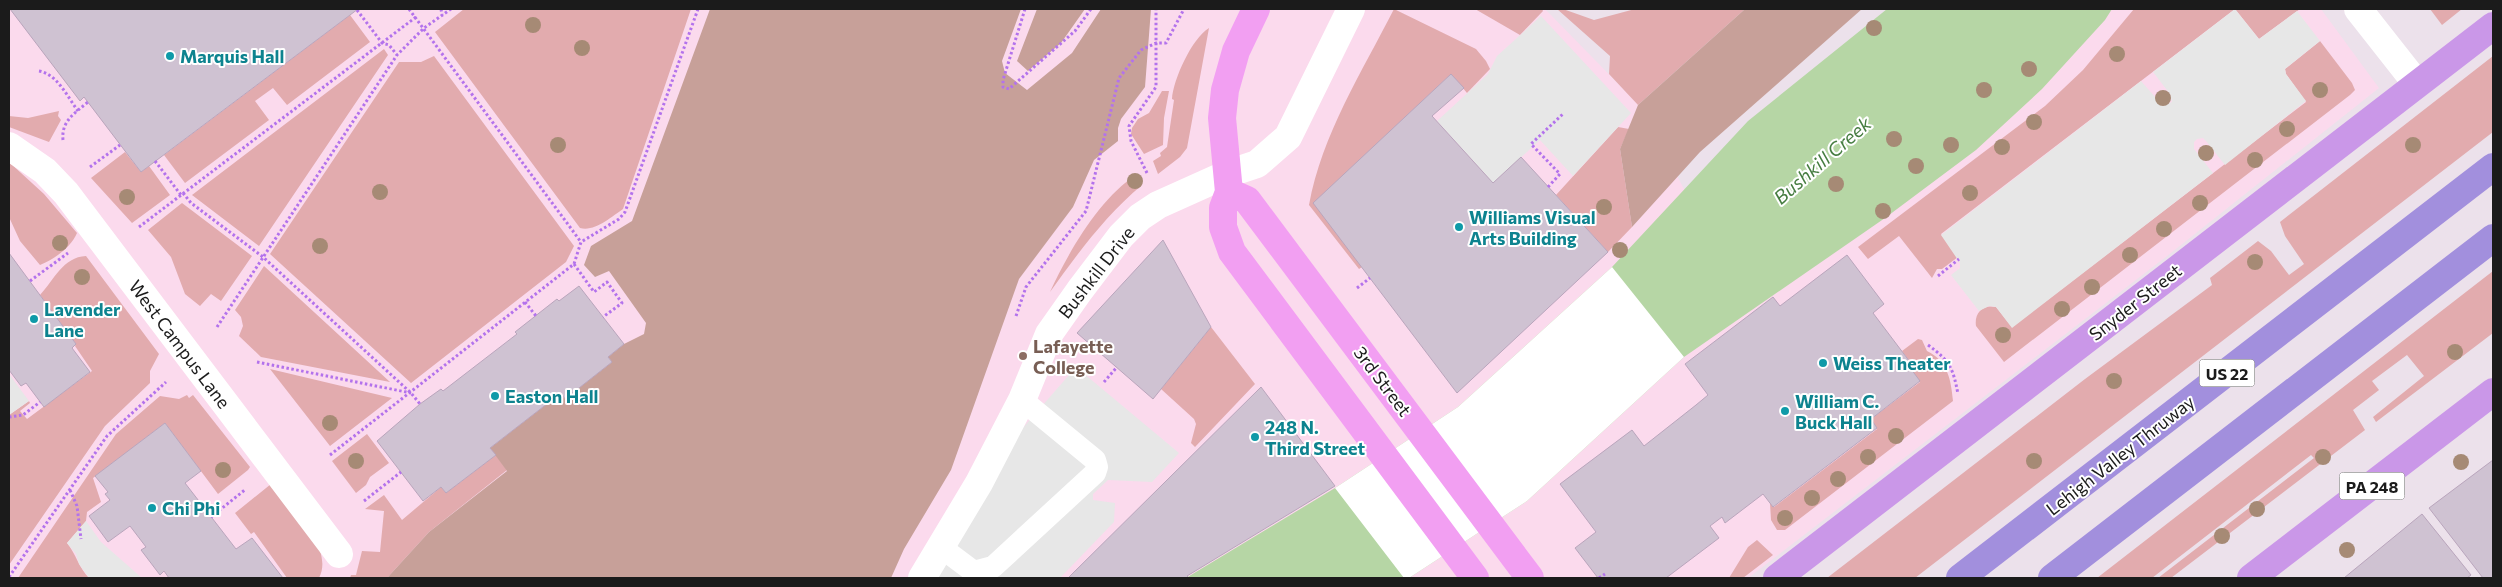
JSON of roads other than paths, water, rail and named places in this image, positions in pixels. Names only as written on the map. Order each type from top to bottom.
[{"type":"highway","name":"Snyder Street","points":[[1777,578],[2493,26]]},
{"type":"highway","name":"Lehigh Valley Thruway","points":[[1960,578],[2493,167]]},
{"type":"highway","points":[[2052,578],[2493,238]]},
{"type":"highway","name":"PA 248","points":[[2251,578],[2493,392]]},
{"type":"main road","points":[[1256,9],[1236,52],[1225,90],[1222,118],[1228,183],[1223,208],[1223,228],[1232,252],[1475,578]]},
{"type":"main road","name":"3rd Street","points":[[1228,183],[1247,200],[1530,578]]},
{"type":"street","name":"Bushkill Drive","points":[[922,578],[942,548],[979,483],[1022,400],[1049,334],[1122,236],[1140,217],[1158,205],[1228,183],[1256,164],[1288,137],[1296,125],[1351,9]]},
{"type":"street","points":[[2358,9],[2417,84]]},
{"type":"street","name":"West Campus Lane","points":[[9,146],[45,171],[66,193],[339,554]]},
{"type":"lane","points":[[942,548],[974,572],[984,571],[993,567],[1095,473],[1098,468],[1095,460],[1022,400]]},
{"type":"water","name":"Bushkill Creek","points":[[1887,9],[2112,9],[2105,20],[2042,89],[1976,150],[1885,218],[1684,357],[1527,501],[1409,578],[1186,578],[1335,488],[1458,407],[1612,267],[1748,121]]},
{"type":"place","name":"Marquis Hall","points":[[170,56]]},
{"type":"place","name":"Williams Visual Arts Building","points":[[1459,227]]},
{"type":"place","name":"Lavender Lane","points":[[34,319]]},
{"type":"place","name":"Lafayette College","points":[[1023,356]]},
{"type":"place","name":"Weiss Theater","points":[[1823,363]]},
{"type":"place","name":"Easton Hall","points":[[495,396]]},
{"type":"place","name":"William C. Buck Hall","points":[[1785,411]]},
{"type":"place","name":"248 N. Third Street","points":[[1255,437]]},
{"type":"place","name":"Chi Phi","points":[[152,508]]}]
